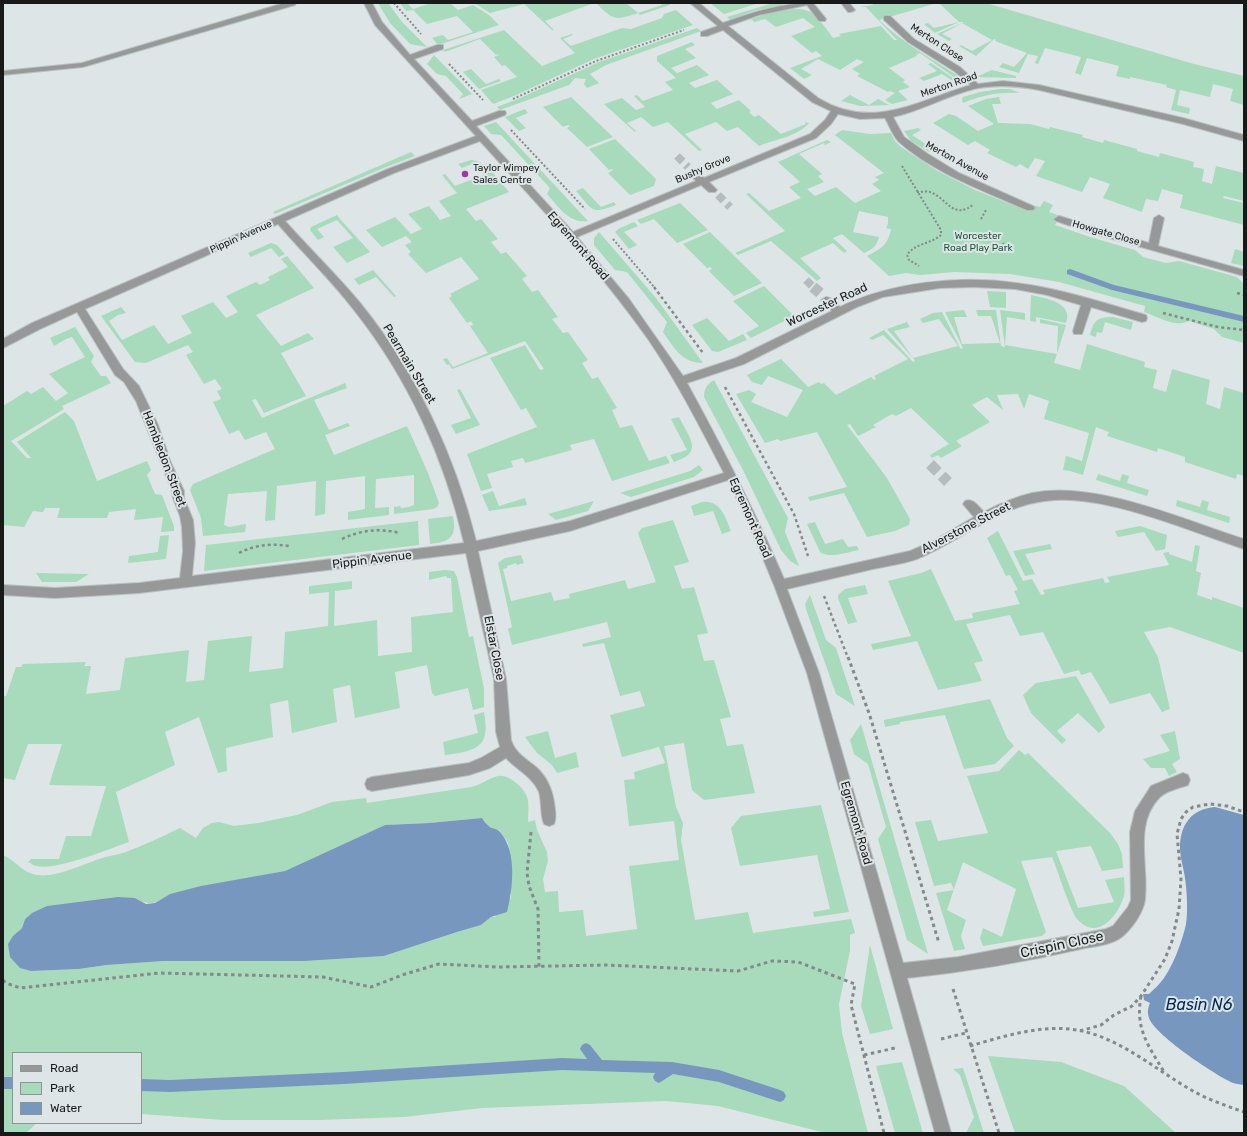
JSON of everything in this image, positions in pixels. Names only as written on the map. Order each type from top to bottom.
[{"type":"street","points":[[3,73],[83,65],[292,3]]},
{"type":"street","name":"Egremont Road","points":[[368,3],[378,23],[482,137],[625,300],[681,381],[731,475],[756,527],[780,585],[813,673],[943,1133]]},
{"type":"street","name":"Merton Road","points":[[694,3],[722,27],[815,100],[836,111],[865,116],[888,116],[911,110],[976,86],[993,83],[1012,83],[1046,88],[1208,127],[1244,138]]},
{"type":"street","points":[[704,34],[757,13],[808,3],[822,19]]},
{"type":"street","points":[[845,3],[851,10]]},
{"type":"street","name":"Merton Close","points":[[887,18],[902,34],[919,47],[955,67],[976,86]]},
{"type":"street","points":[[409,58],[440,47]]},
{"type":"street","name":"Bushy Grove","points":[[570,236],[813,136],[828,122],[836,111]]},
{"type":"street","points":[[470,125],[502,113]]},
{"type":"street","name":"Merton Avenue","points":[[888,116],[901,139],[925,156],[966,180],[1030,208]]},
{"type":"street","name":"Pippin Avenue","points":[[3,344],[36,326],[391,171],[482,137]]},
{"type":"street","points":[[694,173],[712,190]]},
{"type":"street","name":"Howgate Close","points":[[1153,247],[1159,218]]},
{"type":"street","name":"Howgate Close","points":[[1059,219],[1094,231],[1244,273]]},
{"type":"street","name":"Pearmain Street","points":[[279,220],[367,320],[404,376],[415,395],[446,461],[461,505],[472,547]]},
{"type":"street","name":"Worcester Road","points":[[681,381],[740,361],[839,312],[881,294],[948,285],[974,284],[1016,286],[1047,292],[1142,318]]},
{"type":"street","points":[[826,300],[839,312]]},
{"type":"street","points":[[1078,331],[1087,303]]},
{"type":"street","name":"Hambledon Street","points":[[79,307],[120,372],[126,376],[140,397],[159,440],[164,461],[178,491],[177,495],[187,520],[189,542],[185,582]]},
{"type":"street","name":"Pippin Avenue","points":[[3,590],[30,592],[102,591],[426,554],[472,547],[570,526],[731,475]]},
{"type":"street","name":"Alverstone Street","points":[[780,585],[911,556],[925,551],[983,518],[1013,504],[1035,499],[1061,496],[1089,497],[1134,508],[1244,544]]},
{"type":"street","points":[[969,504],[983,518]]},
{"type":"street","name":"Elstar Close","points":[[472,547],[500,676],[504,741],[507,750]]},
{"type":"street","points":[[372,784],[469,769],[485,763],[507,750],[541,782],[547,798],[549,819]]},
{"type":"street","name":"Crispin Close","points":[[898,972],[946,966],[1068,945],[1107,936],[1118,930],[1133,912],[1138,900],[1137,832],[1142,811],[1156,791],[1182,780]]},
{"type":"path","points":[[509,100],[596,61],[688,29]]},
{"type":"path","points":[[448,62],[477,94]]},
{"type":"path","points":[[905,173],[941,230],[941,235],[932,242],[912,247],[907,255],[909,260]]},
{"type":"path","points":[[917,192],[928,192],[946,205],[961,211],[966,210],[974,204]]},
{"type":"path","points":[[981,219],[987,208]]},
{"type":"path","points":[[1003,243],[1006,248]]},
{"type":"path","points":[[1160,312],[1218,327],[1244,330]]},
{"type":"path","points":[[869,713],[970,1046],[999,1133]]},
{"type":"path","points":[[1080,1031],[1102,1025],[1115,1015],[1131,1006],[1141,996],[1165,959],[1175,929],[1181,898],[1181,879],[1175,846],[1181,820],[1187,811],[1203,804],[1226,805],[1244,812]]},
{"type":"path","points":[[532,826],[527,873],[529,886],[538,909],[539,968]]},
{"type":"path","points":[[3,980],[6,983],[20,988],[159,973],[323,977],[371,987],[405,974],[439,964],[539,968],[606,965],[738,971],[772,961],[798,962],[855,984],[851,1005],[884,1133]]},
{"type":"path","points":[[1141,996],[1138,1011],[1141,1030],[1145,1041],[1166,1074]]},
{"type":"path","points":[[970,1046],[1053,1029],[1080,1031],[1108,1042],[1143,1060],[1194,1091],[1244,1112]]},
{"type":"green space","points":[[378,3],[388,3],[402,22],[427,47],[410,44],[390,23]]},
{"type":"green space","points":[[400,3],[407,3],[413,9],[431,3],[450,3],[458,10],[473,5],[489,15],[499,25],[438,45],[432,38],[443,35],[448,40],[473,32],[457,16],[427,24],[413,10],[406,11]]},
{"type":"green space","points":[[474,3],[594,3],[545,21],[554,30],[552,30],[524,4],[490,13]]},
{"type":"green space","points":[[596,3],[626,3],[638,13],[619,18],[606,13]]},
{"type":"green space","points":[[660,3],[668,3],[670,5],[640,15],[638,13],[662,5]]},
{"type":"green space","points":[[710,3],[759,3],[724,14]]},
{"type":"green space","points":[[773,3],[790,3],[754,11],[730,20],[727,17]]},
{"type":"green space","points":[[872,3],[937,3],[879,20],[909,44],[961,78],[958,80],[920,53],[916,55],[917,56],[889,68],[905,80],[903,82],[910,87],[898,91],[908,100],[892,104],[885,100],[895,93],[890,91],[888,92],[857,76],[860,74],[852,69],[864,62],[857,59],[840,70],[818,59],[801,69],[812,75],[804,79],[790,68],[822,56],[816,51],[812,53],[791,36],[815,27],[803,18],[776,27],[765,19],[754,22],[751,19],[782,10],[806,10],[815,15],[833,38],[841,36],[839,34],[881,26],[894,40],[897,40],[866,7],[860,7],[873,5]]},
{"type":"green space","points":[[986,3],[1194,64],[1244,76],[1244,105],[1230,101],[1233,89],[1213,84],[1210,97],[1180,90],[1177,105],[1190,108],[1189,114],[1171,110],[1176,90],[1166,87],[1167,85],[1130,77],[1130,79],[1116,76],[1119,66],[1087,58],[1081,75],[1075,73],[1081,57],[1045,48],[1038,64],[1035,63],[1038,56],[1028,54],[1019,73],[999,67],[1003,63],[1014,67],[1027,53],[995,41],[996,40],[994,39],[976,56],[959,46],[961,45],[972,51],[992,40],[962,23],[942,34],[952,39],[949,41],[937,34],[964,22],[959,22],[940,4]]},
{"type":"green space","points":[[676,10],[693,25],[594,59],[514,96],[493,104],[481,90],[517,77],[505,65],[502,66],[494,57],[499,55],[496,55],[480,39],[445,52],[443,50],[504,30],[542,66],[575,53],[560,38],[572,34],[573,35],[563,39],[571,46],[622,28],[631,29],[662,18],[664,14]]},
{"type":"green space","points":[[959,22],[935,33],[924,24],[928,23],[934,28]]},
{"type":"green space","points":[[697,28],[701,31],[606,65],[590,74],[599,83],[587,88],[584,84],[586,79],[575,78],[569,85],[500,110],[497,107],[599,62]]},
{"type":"green space","points":[[692,42],[695,45],[685,49],[696,58],[671,68],[677,73],[697,65],[709,75],[689,83],[695,88],[717,80],[733,94],[711,103],[717,109],[739,100],[751,111],[749,112],[754,117],[759,115],[781,134],[806,124],[805,122],[809,123],[804,128],[792,135],[759,146],[738,127],[727,131],[716,122],[685,134],[702,150],[699,151],[668,122],[653,127],[641,117],[627,123],[636,131],[635,132],[604,104],[622,98],[636,110],[645,107],[634,96],[637,95],[643,101],[673,90],[665,82],[676,78],[657,61],[657,56]]},
{"type":"green space","points":[[434,55],[472,94],[459,99],[463,94],[446,76],[437,74],[427,64]]},
{"type":"green space","points":[[931,63],[956,80],[953,81],[942,74],[924,81],[919,78],[937,71],[928,64]]},
{"type":"green space","points":[[471,69],[486,84],[499,79],[501,81],[479,89],[463,72]]},
{"type":"green space","points":[[992,70],[1016,76],[1016,78],[976,77]]},
{"type":"green space","points":[[1010,89],[1020,93],[991,95],[963,103],[962,100],[963,97],[980,92]]},
{"type":"green space","points":[[850,95],[869,105],[878,99],[889,105],[860,106],[841,101]]},
{"type":"green space","points":[[571,97],[613,137],[587,147],[567,128],[570,126],[568,125],[563,127],[543,107]]},
{"type":"green space","points":[[999,97],[1001,104],[992,104],[998,123],[1030,124],[1049,129],[1050,127],[1083,135],[1082,137],[1103,143],[1104,140],[1137,149],[1137,151],[1159,157],[1160,153],[1194,162],[1193,167],[1204,169],[1202,181],[1212,184],[1216,166],[1244,173],[1244,201],[1224,196],[1223,198],[1244,203],[1244,225],[1180,208],[1183,195],[1162,189],[1158,201],[1146,199],[1142,212],[1103,198],[1110,184],[1090,177],[1082,192],[1036,176],[1045,161],[1035,158],[1028,169],[1020,164],[1016,167],[987,153],[990,150],[975,141],[968,145],[933,123],[949,114],[956,116],[978,131],[994,124],[968,106],[986,99]]},
{"type":"green space","points":[[525,109],[528,113],[516,118],[526,128],[519,131],[505,117]]},
{"type":"green space","points":[[496,122],[588,221],[575,220],[565,214],[547,194],[550,188],[501,135],[491,134],[484,126]]},
{"type":"green space","points":[[918,128],[921,130],[912,135],[934,150],[929,152],[911,141],[904,131]]},
{"type":"green space","name":"Worcester Road Play Park","points":[[842,130],[870,134],[891,133],[895,141],[901,147],[936,170],[975,190],[1028,211],[1033,205],[1040,207],[1044,201],[1053,205],[1049,212],[1060,216],[1055,225],[1135,250],[1143,257],[1166,263],[1179,261],[1237,277],[1244,284],[1244,343],[1222,337],[1214,329],[1189,321],[1183,323],[1172,323],[1166,321],[1144,312],[1145,306],[1059,282],[1010,274],[954,272],[920,275],[906,273],[889,276],[867,256],[880,249],[886,243],[891,229],[886,228],[888,224],[888,217],[859,211],[853,232],[879,237],[877,243],[872,249],[864,253],[842,234],[833,238],[847,251],[844,253],[833,243],[800,258],[821,278],[817,281],[771,241],[738,255],[735,253],[785,231],[746,194],[749,193],[769,211],[801,198],[789,187],[800,182],[778,162],[827,140],[831,142],[825,145],[824,143],[799,154],[822,174],[818,176],[824,182],[807,189],[815,196],[836,187],[855,203],[881,191],[872,184],[879,180],[875,177],[884,173],[835,135]]},
{"type":"green space","points":[[615,139],[656,179],[654,186],[630,195],[608,173],[613,170],[609,170],[589,149]]},
{"type":"green space","points":[[411,152],[415,156],[275,214],[273,212]]},
{"type":"green space","points":[[471,160],[477,161],[487,168],[497,177],[509,192],[466,209],[476,221],[481,219],[498,239],[491,242],[501,254],[506,252],[527,276],[522,279],[532,292],[538,290],[558,317],[552,319],[563,333],[568,332],[588,360],[582,363],[592,379],[598,377],[617,408],[612,410],[620,428],[632,425],[649,461],[666,456],[670,463],[612,481],[594,439],[570,445],[572,450],[525,463],[523,458],[511,461],[513,467],[487,474],[492,488],[481,491],[467,454],[537,427],[526,408],[521,410],[490,358],[525,345],[540,370],[544,369],[525,341],[452,369],[443,359],[447,358],[453,367],[488,353],[470,326],[473,325],[471,321],[467,323],[449,298],[452,296],[450,294],[479,279],[461,257],[426,273],[408,254],[411,252],[405,245],[412,242],[406,236],[382,247],[366,230],[395,217],[411,234],[422,229],[408,214],[429,206],[440,220],[451,216],[439,201],[457,193],[442,175],[445,174],[455,186],[484,175],[474,163],[462,168],[458,164]]},
{"type":"green space","points":[[583,188],[601,207],[614,202],[616,205],[601,210],[593,209],[576,191]]},
{"type":"green space","points":[[680,203],[708,230],[677,243],[654,219],[641,224],[637,220]]},
{"type":"green space","points":[[337,215],[370,252],[347,263],[333,247],[353,238],[337,220],[317,229],[324,237],[318,240],[310,230],[311,227]]},
{"type":"green space","points":[[634,222],[638,226],[624,232],[637,245],[629,249],[615,232],[618,229]]},
{"type":"green space","points":[[599,232],[656,298],[703,363],[689,360],[679,354],[675,349],[663,332],[667,322],[627,272],[615,270],[594,245],[594,238]]},
{"type":"green space","points":[[710,232],[762,283],[734,296],[709,271],[712,269],[710,267],[707,268],[683,244]]},
{"type":"green space","points":[[271,243],[277,245],[285,254],[279,257],[271,248],[251,257],[248,253]]},
{"type":"green space","points":[[1235,249],[1244,252],[1244,266],[1231,263]]},
{"type":"green space","points":[[287,256],[314,288],[256,315],[281,346],[308,333],[314,339],[281,353],[306,396],[264,413],[256,399],[252,400],[262,418],[345,383],[347,388],[314,400],[329,430],[348,423],[350,426],[325,435],[334,455],[407,426],[428,473],[439,503],[437,507],[433,509],[394,514],[394,507],[400,506],[401,508],[414,505],[414,475],[376,479],[375,508],[389,507],[389,515],[348,520],[348,512],[365,509],[365,476],[326,481],[325,514],[315,516],[316,481],[277,486],[275,520],[265,521],[267,491],[228,494],[224,525],[229,527],[246,524],[245,532],[203,536],[201,518],[190,490],[193,484],[275,449],[266,432],[245,440],[239,430],[229,434],[213,402],[221,399],[217,391],[222,389],[215,379],[204,384],[186,355],[193,352],[188,345],[146,363],[135,362],[101,316],[121,307],[126,313],[118,315],[109,321],[122,340],[154,325],[168,344],[192,333],[181,316],[213,302],[226,318],[238,312],[226,296],[256,282],[260,285],[270,280],[268,277],[288,267],[281,259]]},
{"type":"green space","points":[[373,270],[396,296],[394,297],[376,277],[359,285],[354,279]]},
{"type":"green space","points":[[764,286],[794,316],[751,338],[746,333],[759,326],[733,301]]},
{"type":"green space","points":[[987,291],[1006,292],[1006,308],[990,307]]},
{"type":"green space","points":[[1031,295],[1056,302],[1062,306],[1066,310],[1066,323],[1036,317],[1036,322],[1030,321]]},
{"type":"green space","points":[[964,310],[967,317],[954,317],[962,344],[1000,343],[991,316],[978,316],[976,310],[996,310],[1001,346],[1005,347],[1000,310],[1025,313],[1025,320],[1007,317],[1005,345],[1057,354],[1054,363],[1080,370],[1087,344],[1145,362],[1144,367],[1157,370],[1153,388],[1166,392],[1172,369],[1210,380],[1206,404],[1220,409],[1224,387],[1244,393],[1244,476],[1237,474],[1236,479],[1185,462],[1185,457],[1158,448],[1157,452],[1107,436],[1109,432],[1096,427],[1083,475],[1063,470],[1066,456],[1082,461],[1089,433],[1044,419],[1049,401],[1029,394],[1024,409],[1018,394],[997,395],[1003,410],[987,397],[972,405],[990,422],[956,441],[962,446],[941,458],[938,455],[932,458],[930,455],[949,444],[911,408],[896,416],[892,414],[873,425],[876,427],[858,436],[850,424],[847,425],[887,478],[910,519],[909,525],[895,531],[867,537],[844,493],[810,501],[808,497],[847,487],[817,432],[780,441],[778,439],[765,443],[736,394],[749,390],[756,394],[751,402],[787,417],[803,390],[768,376],[762,385],[752,382],[747,375],[781,359],[808,387],[819,382],[821,384],[824,383],[836,395],[871,377],[874,380],[876,378],[874,376],[908,359],[883,335],[872,340],[869,338],[884,330],[913,362],[915,361],[913,358],[958,346],[939,319],[923,323],[920,319],[933,313],[942,312],[961,349],[963,348],[945,312]]},
{"type":"green space","points":[[1113,317],[1133,322],[1131,330],[1105,322],[1102,333],[1097,332],[1096,337],[1090,335],[1097,320]]},
{"type":"green space","points":[[707,318],[729,341],[743,334],[747,340],[718,352],[712,351],[692,325]]},
{"type":"green space","points":[[1040,319],[1066,325],[1057,353],[1058,326],[1040,323]]},
{"type":"green space","points":[[907,322],[910,327],[894,331],[913,358],[887,329]]},
{"type":"green space","points":[[75,327],[94,356],[91,362],[101,376],[106,376],[111,383],[62,406],[64,409],[11,441],[27,458],[31,458],[17,442],[65,412],[74,421],[97,481],[147,461],[151,470],[147,475],[155,494],[162,495],[174,526],[174,531],[161,532],[163,517],[134,520],[136,509],[109,512],[107,518],[57,518],[60,508],[45,508],[43,512],[33,511],[24,527],[3,525],[3,406],[27,391],[31,394],[43,387],[56,401],[68,393],[49,374],[85,357],[72,337],[54,346],[50,338]]},
{"type":"green space","points":[[714,380],[788,518],[785,532],[799,566],[790,561],[781,550],[744,472],[704,397],[706,387]]},
{"type":"green space","points":[[460,389],[480,425],[456,434],[451,425],[471,418],[457,390]]},
{"type":"green space","points":[[679,417],[690,438],[692,449],[684,458],[674,462],[670,455],[687,450],[671,419]]},
{"type":"green space","points":[[699,465],[703,470],[694,477],[631,497],[620,493],[690,471]]},
{"type":"green space","points":[[1098,474],[1120,481],[1122,474],[1129,476],[1127,483],[1149,490],[1147,496],[1096,480]]},
{"type":"green space","points":[[493,491],[499,506],[525,498],[527,505],[489,511],[482,495]]},
{"type":"green space","points":[[1177,500],[1200,507],[1202,500],[1209,502],[1207,510],[1230,517],[1229,523],[1176,506]]},
{"type":"green space","points":[[594,501],[588,511],[556,520],[548,514]]},
{"type":"green space","points":[[702,502],[714,504],[721,510],[731,531],[722,534],[713,511],[694,516],[691,506]]},
{"type":"green space","points":[[453,516],[453,534],[443,542],[430,544],[428,519]]},
{"type":"green space","points":[[673,520],[689,562],[674,566],[682,589],[694,587],[708,633],[697,635],[704,661],[714,660],[731,717],[720,719],[727,746],[743,744],[755,793],[704,800],[692,790],[684,743],[664,746],[676,807],[683,823],[681,840],[695,920],[748,912],[753,933],[851,919],[855,933],[850,935],[850,951],[839,1004],[842,1033],[868,1133],[826,1133],[718,1106],[666,1101],[482,1108],[404,1117],[319,1120],[223,1120],[142,1114],[142,1052],[12,1052],[12,1124],[36,1124],[26,1133],[3,1133],[3,855],[29,873],[49,875],[126,852],[180,828],[196,838],[203,828],[212,823],[219,822],[234,826],[258,823],[297,815],[332,802],[366,798],[367,803],[471,787],[495,777],[502,776],[507,777],[521,787],[527,796],[528,822],[535,820],[537,830],[547,852],[548,861],[543,879],[545,892],[558,891],[559,912],[583,910],[586,936],[637,929],[629,866],[679,860],[674,821],[629,826],[624,780],[635,779],[634,772],[665,763],[659,747],[622,757],[610,715],[645,706],[640,691],[620,696],[604,643],[583,647],[582,644],[611,637],[607,622],[512,645],[508,629],[512,627],[498,563],[505,558],[521,555],[524,563],[517,565],[516,563],[503,569],[511,601],[551,592],[554,601],[570,598],[569,594],[625,580],[628,589],[656,582],[638,533],[642,528]],"holes":[[[482,818],[488,826],[500,831],[508,843],[511,861],[511,898],[495,917],[491,917],[481,925],[384,956],[305,961],[164,961],[107,965],[79,969],[31,971],[18,931],[22,928],[25,919],[32,913],[135,898],[141,901],[153,903],[170,894],[285,871],[385,825]]]},
{"type":"green space","points":[[418,521],[419,545],[204,571],[206,545]]},
{"type":"green space","points":[[815,522],[825,544],[843,539],[848,547],[857,546],[859,550],[834,555],[820,552],[807,524]]},
{"type":"green space","points":[[1140,526],[1167,535],[1165,549],[1156,551],[1144,532],[1118,537],[1115,531]]},
{"type":"green space","points":[[998,531],[1023,581],[1032,579],[1041,595],[1045,594],[1043,590],[1103,578],[1105,583],[1110,582],[1107,577],[1169,565],[1163,553],[1169,552],[1169,554],[1192,562],[1195,545],[1200,546],[1196,571],[1201,573],[1197,595],[1212,600],[1212,597],[1244,608],[1244,653],[1170,627],[1144,632],[1158,657],[1170,709],[1162,712],[1150,693],[1110,704],[1091,672],[1081,675],[1079,670],[1064,674],[1043,632],[1020,636],[1010,615],[966,624],[983,661],[974,663],[982,681],[938,690],[917,641],[873,650],[871,644],[911,636],[888,581],[931,569],[955,621],[973,618],[972,613],[1020,604],[1014,591],[1018,590],[1010,575],[1006,576],[987,538]]},
{"type":"green space","points":[[169,535],[166,559],[128,563],[129,556],[158,552],[160,536]]},
{"type":"green space","points":[[1050,544],[1052,549],[1025,554],[1035,574],[1025,576],[1013,551]]},
{"type":"green space","points":[[445,570],[454,571],[457,577],[469,637],[473,636],[484,689],[484,707],[473,710],[468,688],[435,696],[432,693],[427,665],[395,672],[400,708],[355,718],[350,685],[333,689],[337,722],[292,733],[288,700],[270,704],[273,737],[226,748],[227,771],[218,773],[199,717],[165,732],[175,765],[116,792],[129,842],[56,865],[45,867],[34,866],[28,862],[31,859],[59,859],[66,836],[91,836],[106,786],[49,785],[62,744],[28,744],[15,780],[3,778],[3,696],[6,696],[16,667],[21,667],[23,664],[86,662],[84,666],[91,666],[86,694],[120,690],[125,658],[189,650],[186,682],[204,680],[208,641],[252,636],[249,672],[283,668],[285,632],[328,626],[329,592],[309,594],[309,586],[352,581],[352,589],[335,591],[334,626],[377,620],[378,656],[412,652],[411,617],[453,612],[451,578],[447,578],[446,576],[429,580],[429,572]]},
{"type":"green space","points":[[36,573],[89,574],[76,582],[42,582]]},
{"type":"green space","points":[[865,585],[868,594],[848,598],[857,622],[848,624],[838,595],[845,589]]},
{"type":"green space","points":[[810,595],[826,640],[836,648],[855,706],[836,694],[806,609],[805,604]]},
{"type":"green space","points":[[1076,676],[1105,727],[1099,733],[1078,713],[1057,731],[1066,740],[1062,744],[1031,713],[1023,695],[1036,683]]},
{"type":"green space","points":[[990,699],[1007,738],[1014,746],[995,764],[964,769],[945,715],[900,722],[900,724],[885,727],[884,720]]},
{"type":"green space","points":[[484,712],[486,725],[484,738],[481,743],[468,751],[445,755],[443,742],[478,733],[474,715]]},
{"type":"green space","points":[[861,724],[928,954],[907,940],[878,839],[886,827],[868,764],[854,754],[850,740]]},
{"type":"green space","points":[[548,731],[555,758],[576,752],[579,767],[557,773],[552,765],[537,753],[525,737]]},
{"type":"green space","points":[[1175,731],[1180,759],[1172,764],[1177,772],[1169,776],[1165,768],[1151,768],[1143,759],[1170,751],[1160,735]]},
{"type":"green space","points":[[1019,750],[1025,755],[1028,753],[1110,833],[1118,844],[1122,854],[1123,868],[1102,871],[1091,846],[1056,851],[1078,908],[1114,902],[1105,880],[1124,877],[1124,897],[1120,906],[1111,919],[1099,927],[1092,928],[1085,926],[1075,916],[1052,857],[1021,861],[1046,932],[1042,936],[983,946],[980,938],[983,928],[1002,937],[1016,889],[963,862],[954,890],[951,883],[934,886],[915,822],[931,820],[938,841],[988,833],[967,776],[999,771]]},
{"type":"green space","points":[[821,805],[849,912],[814,917],[813,912],[830,909],[817,855],[740,866],[731,828],[741,816]]},
{"type":"green space","points":[[954,890],[947,910],[966,920],[961,936],[965,949],[954,951],[936,893]]},
{"type":"green space","points":[[870,945],[893,1029],[870,1034],[861,1006]]},
{"type":"green space","points":[[988,1056],[1061,1062],[1124,1086],[1176,1133],[1015,1133]]},
{"type":"green space","points":[[902,1062],[923,1133],[895,1133],[876,1066]]},
{"type":"green space","points":[[963,1068],[984,1133],[966,1133],[974,1117],[960,1075],[953,1069]]},
{"type":"water","name":"Basin N6","points":[[1215,807],[1244,815],[1244,1085],[1231,1082],[1210,1070],[1162,1034],[1153,1025],[1149,1018],[1148,1010],[1150,1003],[1144,1000],[1143,994],[1149,994],[1161,982],[1171,967],[1185,930],[1187,919],[1187,901],[1185,878],[1180,852],[1182,832],[1188,820],[1193,815],[1207,808]]},
{"type":"water","points":[[482,818],[491,828],[501,833],[510,850],[512,860],[512,882],[507,912],[491,917],[481,925],[384,956],[305,961],[164,961],[107,965],[79,969],[31,971],[20,968],[10,957],[8,944],[13,936],[22,928],[25,919],[32,913],[47,906],[118,897],[135,898],[146,904],[155,903],[170,894],[201,886],[285,871],[385,825]]},
{"type":"waterway","points":[[1070,272],[1112,287],[1244,319]]},
{"type":"waterway","points":[[586,1049],[599,1065]]},
{"type":"waterway","points":[[142,1085],[170,1086],[344,1078],[562,1064],[672,1068]]},
{"type":"waterway","points":[[659,1077],[672,1068]]},
{"type":"waterway","points":[[672,1068],[719,1076],[780,1096]]},
{"type":"waterway","points":[[3,1083],[12,1083]]},
{"type":"tunnel","points":[[677,156],[688,167]]},
{"type":"tunnel","points":[[718,195],[730,207]]},
{"type":"tunnel","points":[[806,280],[813,287]]},
{"type":"tunnel","points":[[813,287],[820,293]]},
{"type":"tunnel","points":[[930,464],[948,482]]},
{"type":"place","name":"Taylor Wimpey Sales Centre","points":[[465,174]]}]
